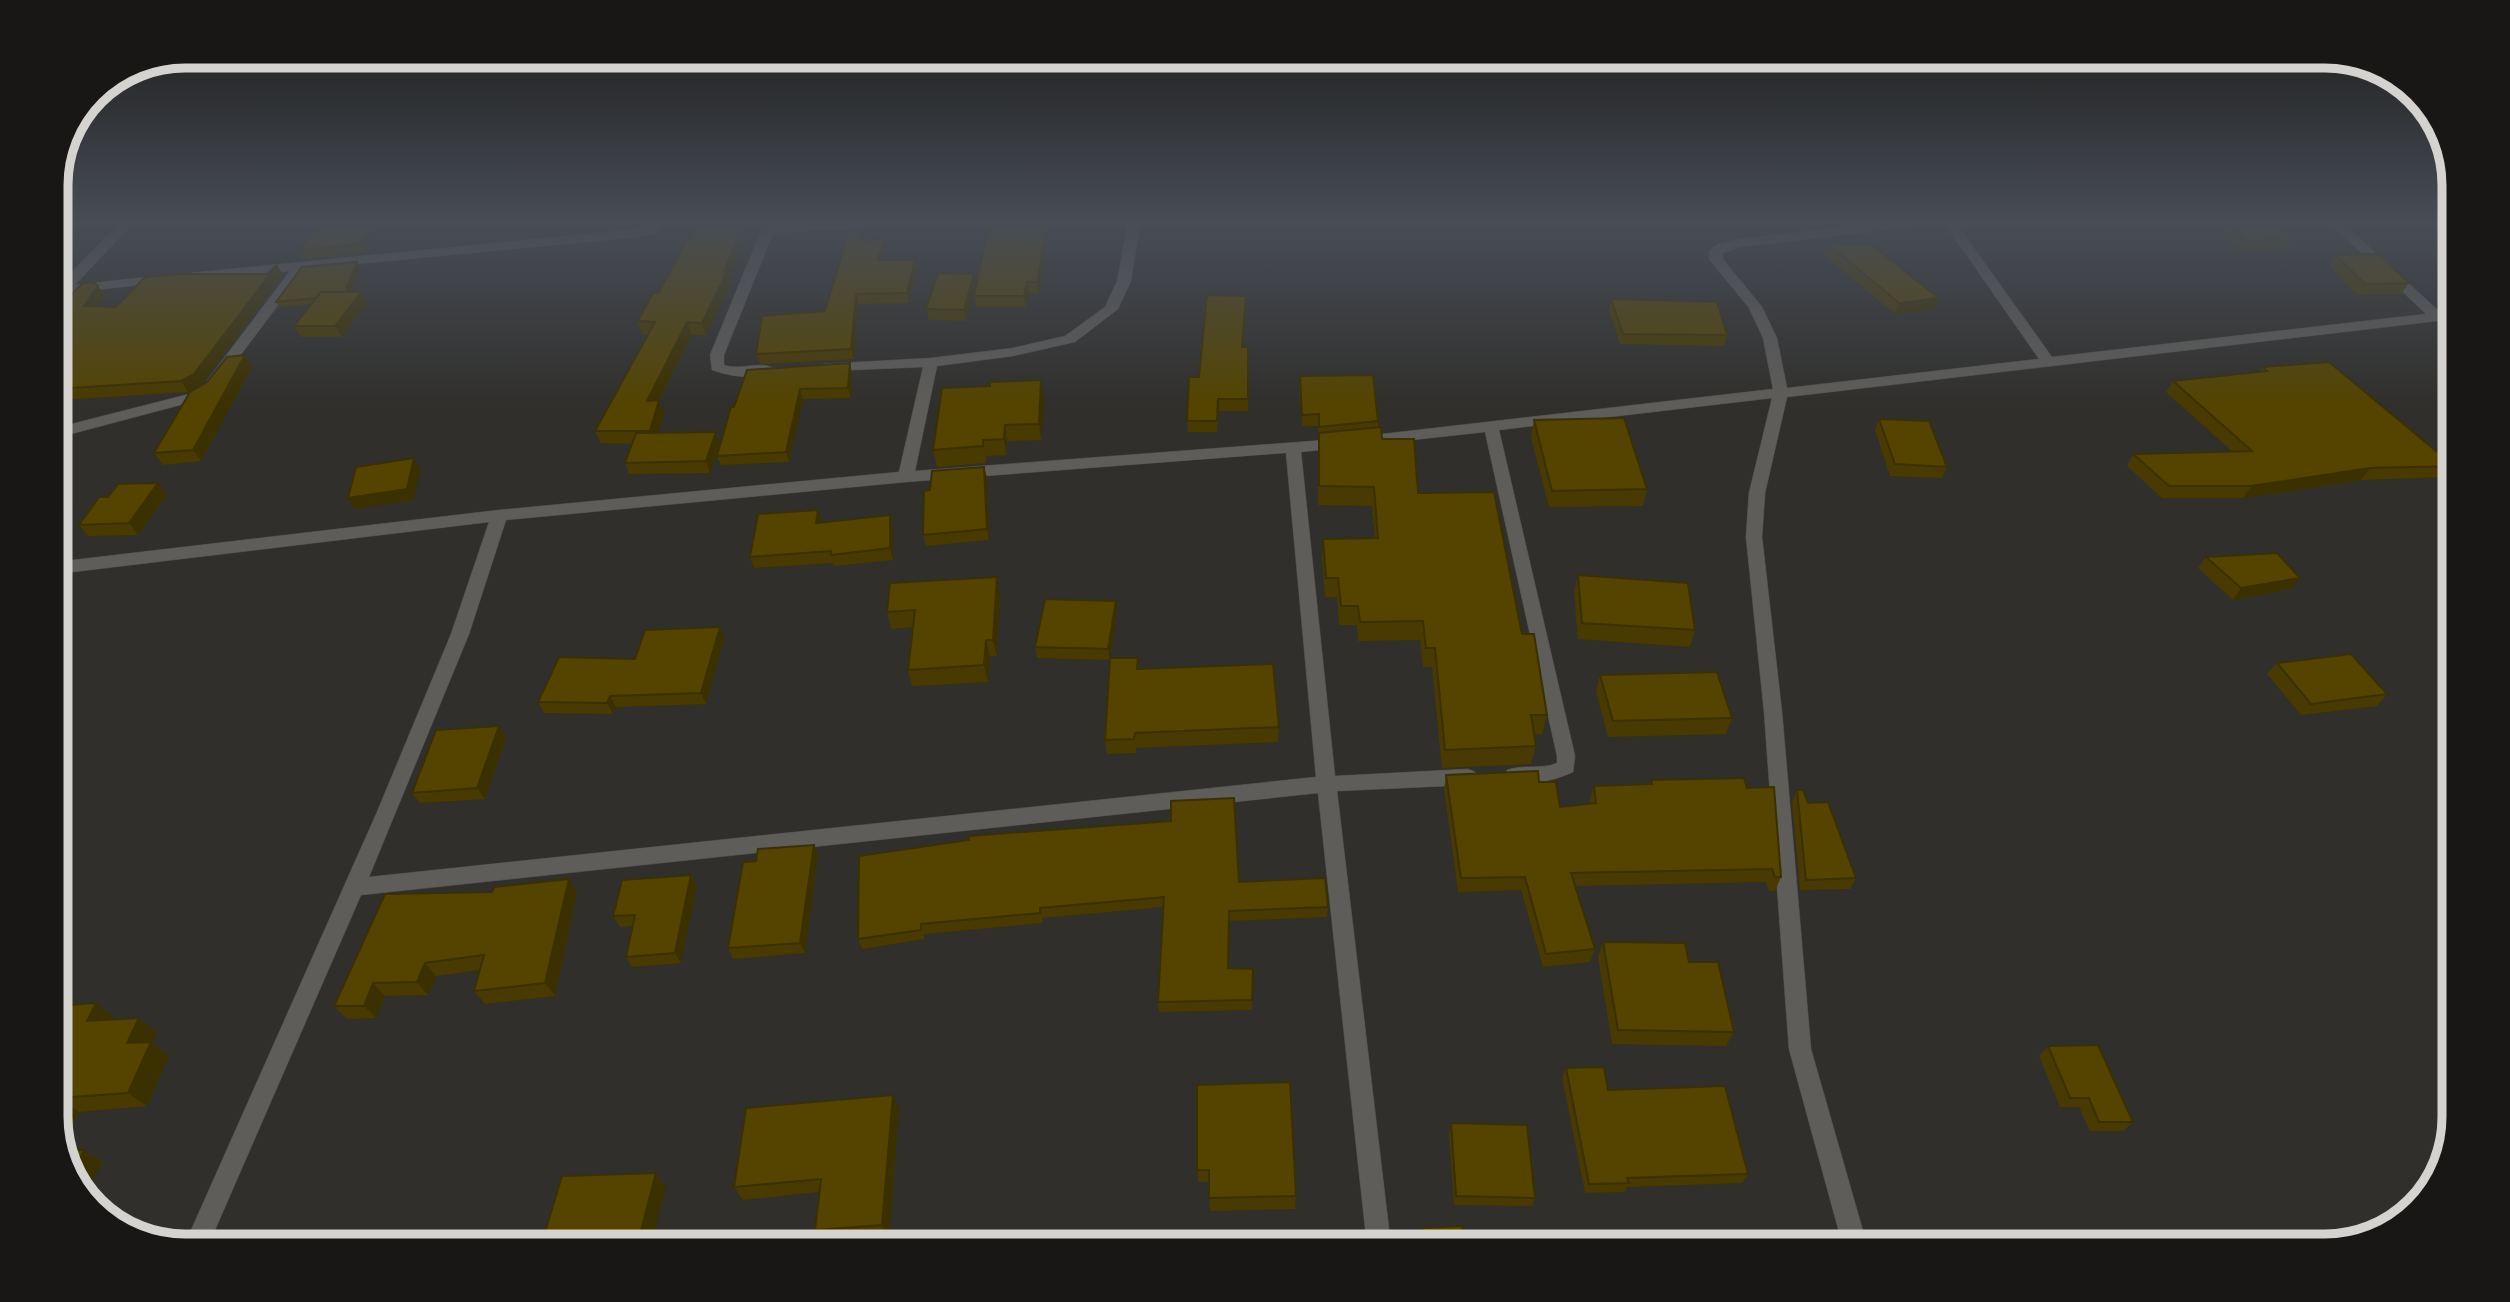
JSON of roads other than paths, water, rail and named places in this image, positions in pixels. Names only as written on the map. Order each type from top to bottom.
[{"type":"street","points":[[68,292],[140,284]]},
{"type":"street","points":[[68,430],[194,397],[208,388],[287,284]]},
{"type":"street","points":[[746,284],[717,355],[717,366],[730,372],[785,369]]},
{"type":"street","points":[[813,368],[931,362],[1047,345],[1070,339],[1086,330],[1111,309],[1123,284]]},
{"type":"street","points":[[1736,284],[1755,307],[1770,338],[1781,393],[1757,493],[1754,537],[1776,752],[1800,1049],[1852,1234]]},
{"type":"street","points":[[1993,284],[2049,363]]},
{"type":"street","points":[[2408,284],[2442,313]]},
{"type":"street","points":[[68,567],[499,515],[906,477],[1293,449],[2442,316]]},
{"type":"street","points":[[906,477],[931,362]]},
{"type":"street","points":[[358,887],[1326,784],[1553,773],[1566,767],[1566,756],[1490,427]]},
{"type":"street","points":[[1293,449],[1326,784],[1377,1234]]},
{"type":"street","points":[[201,1234],[246,1129],[358,887],[463,629],[499,515]]}]
